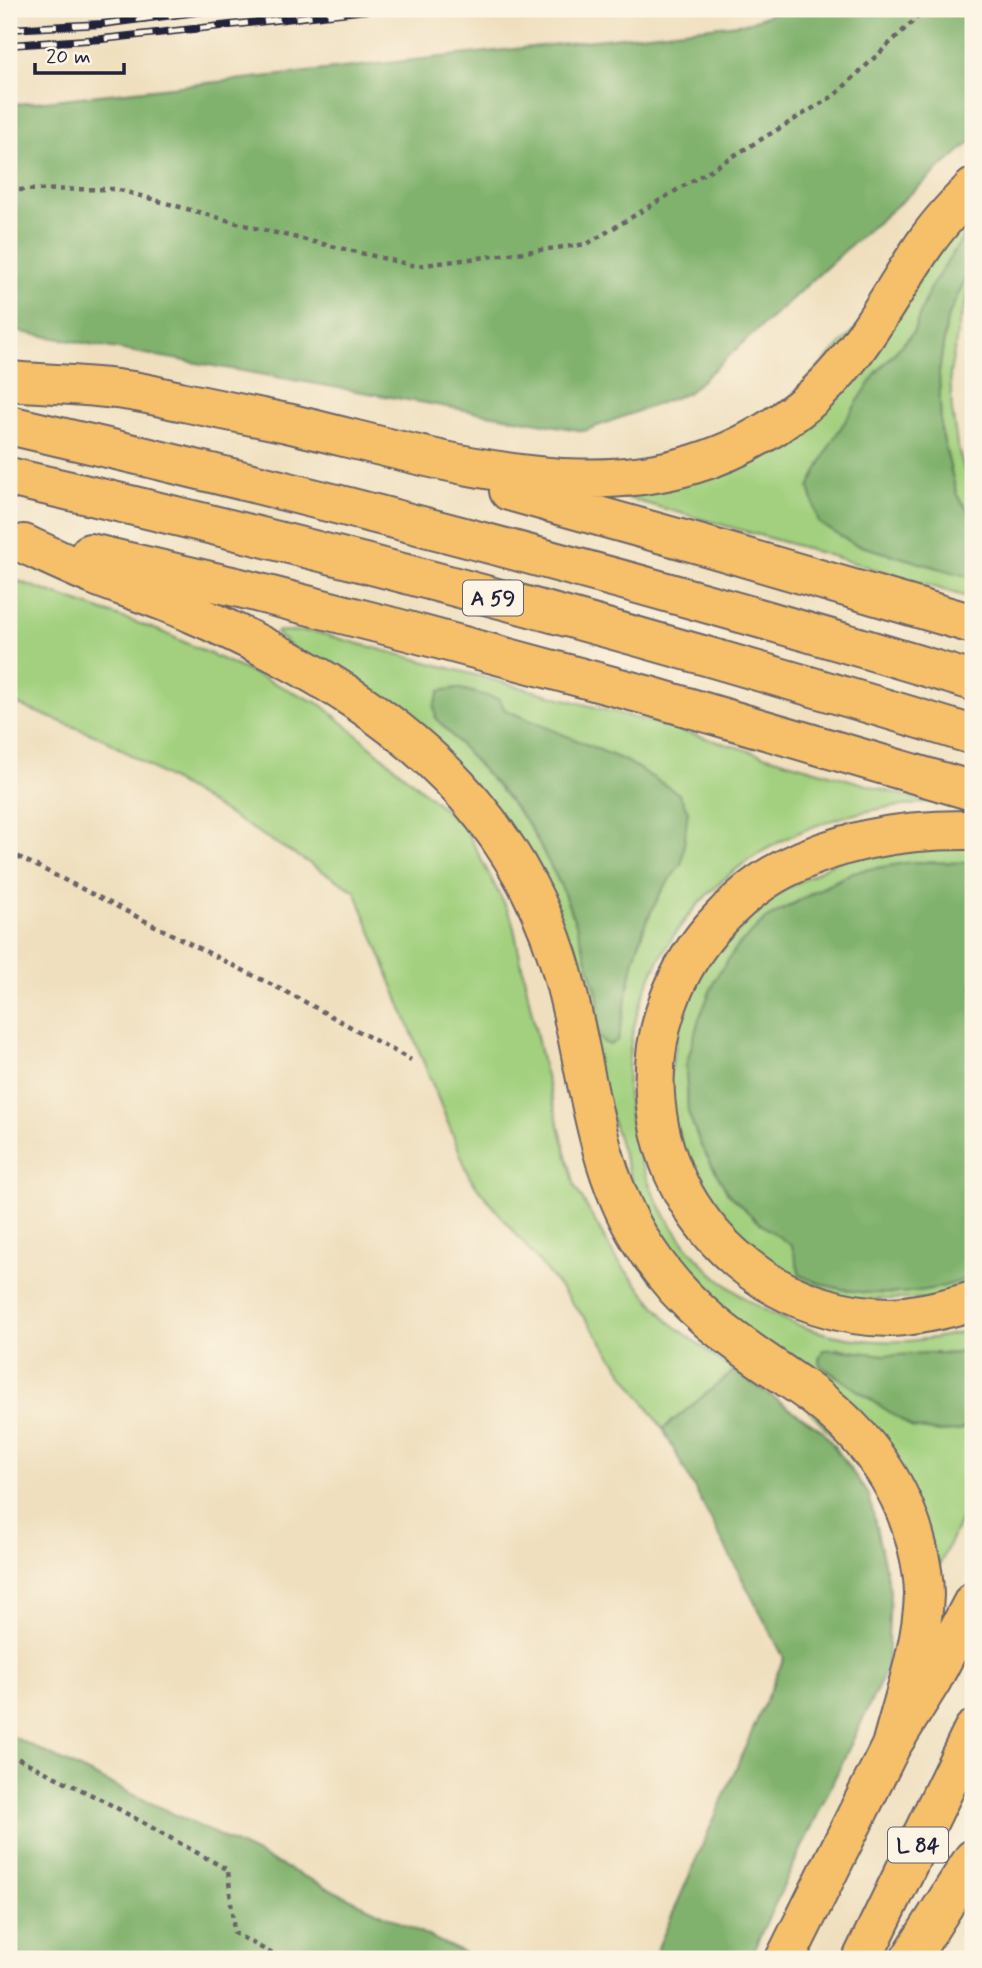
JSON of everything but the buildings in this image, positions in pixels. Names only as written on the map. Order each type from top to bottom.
[{"type":"highway","points":[[9,381],[126,390],[287,424],[419,457],[526,475],[597,479],[678,469],[714,458],[743,445],[801,408],[835,375],[859,345],[928,240],[952,209],[973,188]]},
{"type":"highway","name":"A 59","points":[[9,425],[400,519],[589,570],[973,681]]},
{"type":"highway","points":[[419,457],[522,495],[973,624]]},
{"type":"highway","name":"A 59","points":[[9,477],[335,556],[586,622],[973,735]]},
{"type":"highway","points":[[16,542],[101,555],[380,624],[646,695],[973,791]]},
{"type":"highway","points":[[16,542],[94,576],[208,620],[269,648],[321,677],[405,735],[444,771],[482,814],[514,862],[549,932],[572,1010],[600,1143],[618,1196],[644,1247],[671,1284],[701,1315],[743,1348],[806,1390],[849,1426],[881,1464],[910,1520],[919,1555],[924,1592],[918,1643],[891,1746]]},
{"type":"highway","points":[[973,830],[925,830],[852,842],[824,850],[782,870],[752,890],[709,931],[683,970],[673,990],[659,1034],[654,1072],[661,1139],[675,1177],[706,1228],[758,1276],[792,1295],[850,1313],[867,1315],[890,1317],[923,1314],[973,1301]]},
{"type":"highway","name":"L 84","points":[[785,1959],[891,1746],[932,1680],[973,1602]]},
{"type":"highway","name":"L 84","points":[[862,1959],[973,1730]]},
{"type":"highway","points":[[910,1959],[973,1860]]},
{"type":"path","points":[[9,190],[116,190],[255,228],[416,266],[587,244],[835,95],[926,9]]},
{"type":"path","points":[[9,852],[296,997],[411,1060]]},
{"type":"path","points":[[9,1754],[104,1801],[228,1870],[234,1933],[282,1959]]},
{"type":"green space","points":[[784,9],[973,9],[973,140],[851,245],[688,393],[584,431],[9,330],[9,105],[747,23]]},
{"type":"green space","points":[[973,207],[973,226],[929,290],[913,333],[876,373],[854,544],[973,578],[973,599],[616,495],[720,470]]},
{"type":"green space","points":[[973,226],[973,261],[947,319],[939,373],[941,430],[957,495],[973,518],[973,578],[854,544],[819,523],[809,487],[831,443],[876,373],[913,333],[929,290]]},
{"type":"green space","points":[[973,261],[973,281],[959,324],[950,374],[957,445],[973,491],[973,518],[957,495],[941,430],[939,373],[947,319]]},
{"type":"green space","points":[[9,578],[160,631],[322,705],[464,826],[512,919],[543,1065],[575,1186],[616,1259],[668,1321],[734,1371],[663,1429],[588,1322],[470,1178],[355,891],[104,739],[9,701]]},
{"type":"green space","points":[[315,632],[650,722],[926,802],[857,813],[817,825],[779,842],[738,868],[702,901],[672,938],[650,979],[635,1024],[628,1071],[631,1119],[643,1168],[666,1216],[696,1256],[733,1290],[775,1315],[821,1332],[871,1341],[921,1340],[973,1329],[973,1347],[958,1354],[890,1356],[838,1348],[819,1359],[820,1365],[913,1428],[959,1431],[973,1420],[973,1493],[939,1566],[930,1541],[727,1321],[645,1224],[534,870],[276,633]],"holes":[[[498,699],[505,710],[628,762],[682,862],[661,892],[646,922],[634,959],[597,1035],[598,996],[577,927],[560,884],[529,825],[436,718]]]},
{"type":"green space","points":[[457,688],[499,699],[505,710],[628,762],[679,794],[688,811],[682,862],[661,892],[646,922],[634,959],[618,1040],[610,1045],[597,1035],[598,996],[577,927],[560,884],[529,825],[436,718],[434,706],[440,691]]},
{"type":"green space","points":[[973,841],[973,863],[912,862],[853,872],[767,918],[738,946],[716,977],[699,1019],[686,1066],[688,1112],[701,1146],[728,1193],[792,1246],[800,1274],[835,1287],[872,1293],[929,1289],[973,1276],[973,1287],[931,1299],[848,1299],[763,1265],[690,1180],[667,1090],[686,990],[748,910],[846,856]]},
{"type":"green space","points":[[912,862],[973,863],[973,1276],[948,1285],[911,1292],[872,1293],[835,1288],[800,1275],[792,1246],[758,1222],[728,1193],[701,1146],[688,1112],[686,1066],[699,1019],[716,977],[738,946],[767,918],[853,872]]},
{"type":"green space","points":[[973,1347],[973,1420],[959,1431],[939,1432],[913,1428],[820,1365],[819,1359],[823,1350],[899,1355],[952,1353]]},
{"type":"green space","points":[[734,1371],[823,1431],[869,1495],[890,1590],[887,1668],[749,1959],[653,1959],[784,1658],[663,1429]]},
{"type":"green space","points":[[9,1735],[476,1959],[9,1959]]},
{"type":"railway","points":[[9,29],[102,24],[221,9]]},
{"type":"railway","points":[[9,45],[102,39],[377,9]]}]
